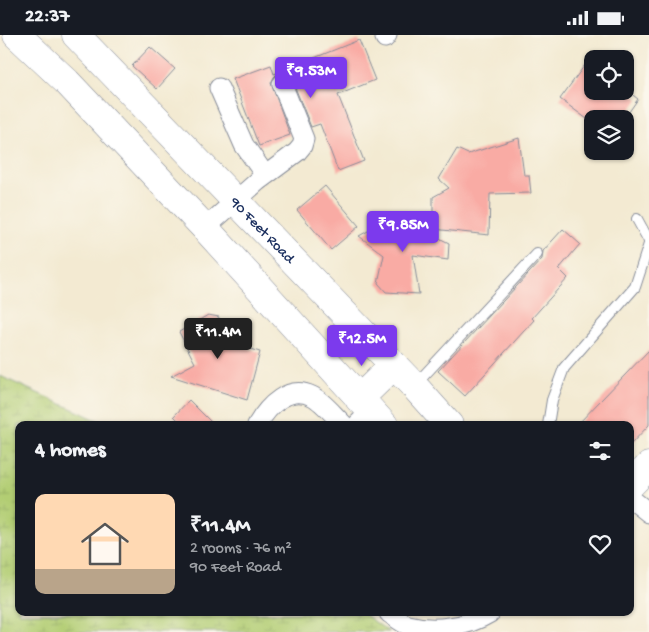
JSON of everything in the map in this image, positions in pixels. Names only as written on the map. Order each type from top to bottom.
[{"type":"street","points":[[17,35],[67,82],[205,227],[368,415],[394,365]]},
{"type":"street","points":[[67,82],[85,44]]},
{"type":"street","name":"90 Feet Road","points":[[85,44],[394,365],[445,421]]},
{"type":"street","points":[[205,227],[302,146],[304,139],[282,84]]},
{"type":"street","points":[[219,88],[244,145],[265,175]]},
{"type":"street","points":[[260,421],[276,402],[288,393],[299,391],[313,396],[340,421]]},
{"type":"street","points":[[634,481],[649,466]]},
{"type":"street","points":[[634,501],[649,513]]},
{"type":"street","points":[[394,616],[407,625],[423,630],[436,631],[464,624],[483,616]]},
{"type":"lane","points":[[549,421],[552,400],[564,368],[635,287],[649,242],[637,219]]},
{"type":"lane","points":[[414,386],[537,253]]},
{"type":"green space","points":[[0,376],[99,421],[15,421],[15,616],[367,616],[389,632],[0,632]]},
{"type":"building","points":[[359,40],[375,80],[338,95],[364,161],[338,171],[320,124],[311,127],[292,80],[289,75],[283,73],[278,73],[271,83],[290,135],[259,146],[233,79],[271,65],[274,74]]},
{"type":"building","points":[[150,47],[175,69],[157,89],[132,66]]},
{"type":"building","points":[[584,66],[584,100],[634,100],[634,96],[638,99],[630,110],[584,110],[584,117],[560,99]]},
{"type":"building","points":[[519,138],[524,175],[529,175],[531,193],[490,194],[489,235],[433,229],[433,197],[449,188],[439,179],[457,149],[468,154]]},
{"type":"building","points":[[325,186],[359,226],[331,250],[297,210]]},
{"type":"building","points":[[395,216],[449,243],[448,260],[413,255],[419,294],[386,292],[378,283],[384,255],[359,236]]},
{"type":"building","points":[[563,229],[580,244],[559,269],[568,278],[532,318],[534,320],[465,396],[438,371],[542,259],[543,251]]},
{"type":"building","points":[[208,315],[219,317],[216,339],[260,352],[247,400],[171,376],[195,363],[179,332]]},
{"type":"building","points":[[649,350],[649,425],[634,441],[634,421],[581,421]]},
{"type":"building","points":[[189,400],[210,421],[179,421],[174,416]]}]
